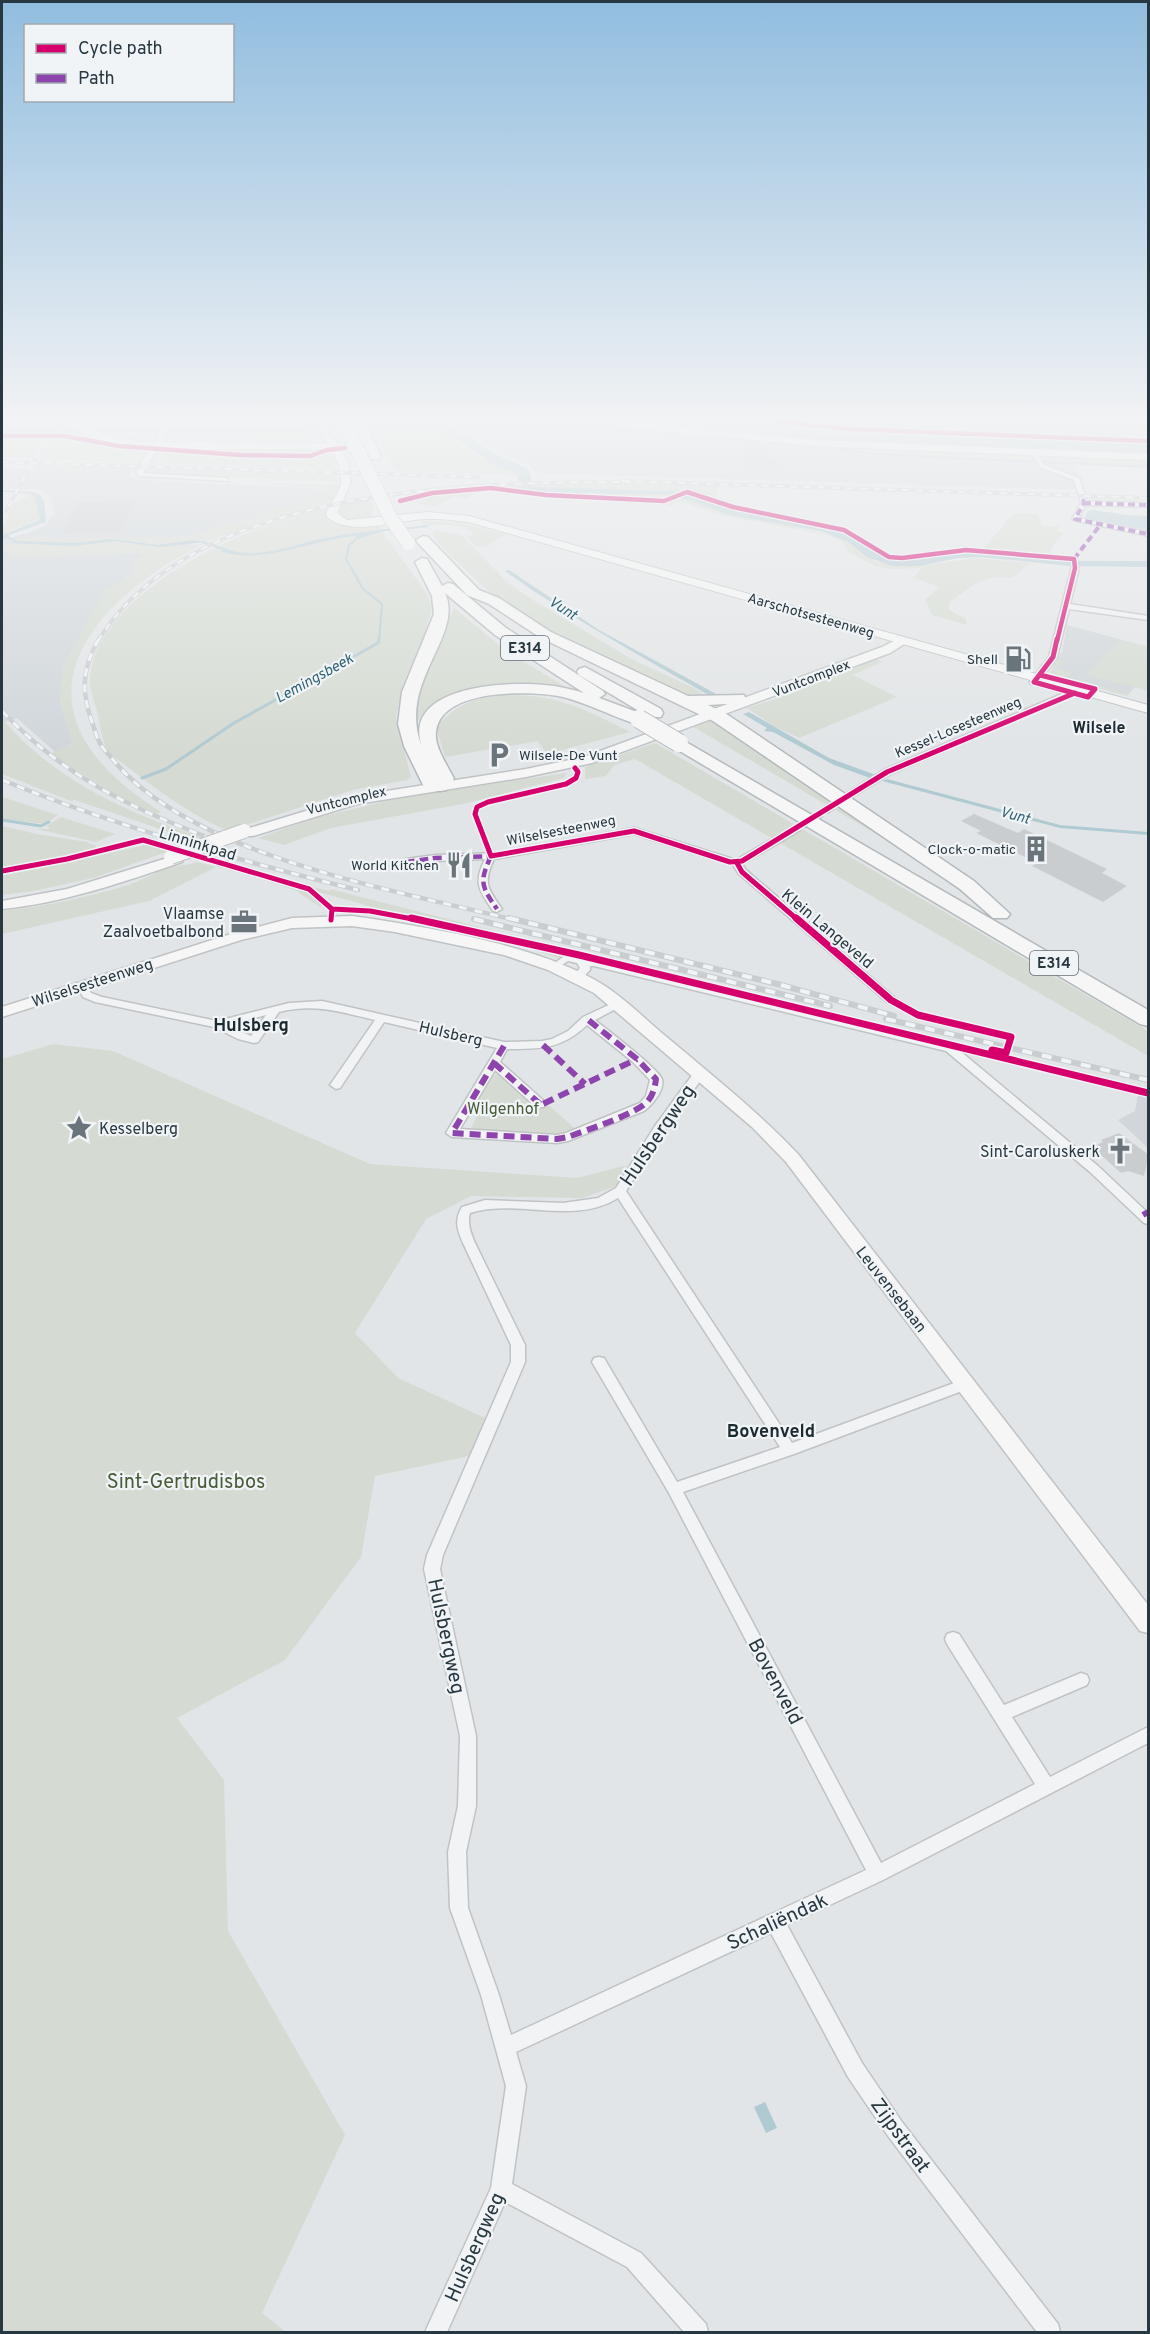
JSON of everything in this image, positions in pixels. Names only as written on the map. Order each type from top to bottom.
[{"type":"highway","name":"E314","points":[[400,531],[422,562],[472,610],[546,663],[639,719],[694,719],[1149,1018]]},
{"type":"highway","name":"E314","points":[[417,531],[472,592],[552,651],[655,713],[694,719],[1000,914],[1149,999]]},
{"type":"highway","points":[[422,562],[424,572],[438,592],[442,610],[439,623],[409,691],[406,717],[409,735],[438,782]]},
{"type":"highway","points":[[472,592],[494,601],[546,635],[694,719],[958,879],[1000,914]]},
{"type":"highway","points":[[438,782],[427,733],[429,722],[438,710],[469,694],[510,688],[558,692],[584,698],[639,719]]},
{"type":"highway","points":[[694,719],[738,699]]},
{"type":"main road","name":"Aarschotsesteenweg","points":[[511,531],[1036,680],[1149,709]]},
{"type":"street","points":[[1134,531],[1149,534]]},
{"type":"street","points":[[1036,680],[1053,657],[1075,568]]},
{"type":"street","points":[[1065,606],[1149,618]]},
{"type":"street","name":"Vuntcomplex","points":[[738,699],[896,640]]},
{"type":"street","name":"Vuntcomplex","points":[[2,903],[27,902],[89,889],[246,832],[343,803],[438,782],[568,765],[886,650],[896,640]]},
{"type":"street","name":"Kessel-Losesteenweg","points":[[849,795],[886,772],[1079,690]]},
{"type":"street","name":"Wilselsesteenweg","points":[[406,862],[435,858],[498,856],[634,831],[737,863]]},
{"type":"street","points":[[737,863],[791,832]]},
{"type":"street","name":"Wilselsesteenweg","points":[[490,856],[482,873],[481,883],[497,909]]},
{"type":"street","name":"Klein Langeveld","points":[[737,863],[742,872],[891,1000],[907,1008]]},
{"type":"street","name":"Wilselsesteenweg","points":[[2,1012],[243,934],[309,921],[352,921],[395,927],[508,951],[554,967],[581,970],[600,990]]},
{"type":"street","points":[[581,970],[594,963],[945,1046],[1094,1169],[1147,1216]]},
{"type":"street","name":"Hulsberg","points":[[82,986],[87,995],[99,1000],[218,1024],[242,1037],[254,1040],[275,1010]]},
{"type":"street","name":"Leuvensebaan","points":[[600,990],[758,1123],[792,1158],[1149,1623]]},
{"type":"street","name":"Hulsberg","points":[[218,1024],[275,1010],[306,1004],[321,1004],[504,1046],[543,1046],[572,1033],[587,1019],[617,1004]]},
{"type":"street","points":[[336,1085],[382,1017]]},
{"type":"street","points":[[504,1046],[452,1133],[557,1139],[568,1137],[647,1103],[655,1091],[656,1079],[637,1059],[587,1019]]},
{"type":"street","points":[[494,1063],[540,1104]]},
{"type":"street","name":"Hulsbergweg","points":[[436,2332],[501,2189],[516,2086],[490,1995],[459,1908],[457,1852],[467,1806],[468,1736],[432,1569],[435,1555],[518,1362],[518,1345],[469,1243],[462,1218],[466,1210],[474,1206],[589,1205],[602,1202],[620,1191],[658,1129],[700,1073]]},
{"type":"street","points":[[620,1191],[789,1450]]},
{"type":"street","name":"Bovenveld","points":[[599,1362],[674,1489],[877,1874]]},
{"type":"street","points":[[674,1489],[789,1450],[965,1384]]},
{"type":"street","points":[[953,1639],[1046,1786]]},
{"type":"street","points":[[1000,1714],[1081,1680]]},
{"type":"street","name":"Schaliëndak","points":[[504,2048],[877,1874],[1149,1735]]},
{"type":"street","name":"Zijpstraat","points":[[776,1923],[862,2080],[895,2129],[1050,2332]]},
{"type":"street","points":[[501,2189],[634,2260],[698,2332]]},
{"type":"shaded area","points":[[216,531],[136,572],[63,666],[60,702],[73,743],[55,752],[17,718],[2,723],[2,540],[30,532]]},
{"type":"shaded area","points":[[1067,625],[1148,647],[1148,688],[1146,690],[1135,687],[1127,696],[1051,675],[1052,668],[1062,652]]},
{"type":"shaded area","points":[[1138,1095],[1148,1098],[1148,1148],[1118,1120],[1135,1111]]},
{"type":"green space","points":[[2,531],[8,531],[8,531],[2,540]]},
{"type":"green space","points":[[206,531],[236,531],[206,542],[192,540],[158,545],[122,539],[75,543],[16,541],[37,536],[67,539],[192,536]]},
{"type":"green space","points":[[255,531],[382,531],[428,595],[432,607],[424,636],[403,684],[396,717],[411,777],[407,780],[353,790],[228,831],[175,801],[111,755],[102,737],[90,684],[98,647],[120,616],[150,588],[188,563]]},
{"type":"green space","points":[[441,531],[461,535],[508,583],[533,600],[633,660],[692,687],[707,697],[692,698],[593,653],[545,628],[483,586],[437,542],[432,532]]},
{"type":"green space","points":[[469,531],[492,531],[505,534],[484,547],[476,546],[467,537],[473,534]]},
{"type":"green space","points":[[805,531],[835,535],[879,563],[920,566],[975,558],[1030,563],[1012,578],[993,578],[978,582],[950,602],[949,610],[966,619],[967,625],[932,615],[925,600],[940,587],[914,578],[921,568],[891,569],[875,566],[850,553],[840,540]]},
{"type":"green space","points":[[839,531],[845,531],[892,558],[968,551],[1072,561],[971,552],[903,560],[887,559]]},
{"type":"green space","points":[[999,531],[1058,531],[1064,533],[1050,553],[983,549]]},
{"type":"green space","points":[[115,541],[160,547],[203,544],[156,572],[110,611],[91,634],[78,659],[72,686],[74,714],[87,744],[97,758],[121,782],[161,812],[157,814],[116,795],[50,754],[73,743],[60,702],[63,666],[106,588],[136,572],[137,570],[132,570],[137,559],[144,554],[17,557],[2,549],[2,546],[9,543],[74,546]]},
{"type":"green space","points":[[454,608],[508,652],[564,687],[506,684],[466,690],[448,696],[432,706],[419,720],[415,720],[413,718],[422,680],[442,640]]},
{"type":"green space","points":[[1121,640],[1148,647],[1148,688],[1146,690],[1086,675]]},
{"type":"green space","points":[[876,659],[882,662],[853,675],[897,697],[799,738],[772,725],[747,708],[778,698]]},
{"type":"green space","points":[[1058,659],[1063,661],[1057,668],[1071,672],[1067,677],[1129,694],[1127,696],[1051,675],[1050,672]]},
{"type":"green space","points":[[507,695],[557,700],[585,710],[630,732],[547,754],[538,741],[445,757],[436,727],[468,703]]},
{"type":"green space","points":[[2,718],[45,760],[95,793],[150,819],[206,839],[198,842],[75,800],[71,801],[2,774]]},
{"type":"green space","points":[[708,719],[713,720],[902,849],[690,725]]},
{"type":"green space","points":[[655,743],[1148,1031],[1148,1056],[635,759],[614,765],[606,776],[585,779],[585,767]]},
{"type":"green space","points":[[566,773],[564,778],[468,803],[331,828],[284,845],[258,838],[315,818],[407,796]]},
{"type":"green space","points":[[2,797],[58,815],[45,824],[2,819]]},
{"type":"green space","points":[[61,817],[115,834],[96,842],[36,829],[50,829],[47,826]]},
{"type":"green space","points":[[2,826],[87,842],[98,847],[79,854],[2,867]]},
{"type":"green space","points":[[151,844],[172,850],[93,878],[34,891],[2,895],[2,876]]},
{"type":"green space","points":[[197,862],[216,867],[149,901],[2,934],[2,911],[97,894],[134,883],[170,867]]},
{"type":"green space","points":[[242,873],[303,889],[312,893],[325,905],[320,907],[295,890]]},
{"type":"green space","points":[[313,887],[329,891],[330,889],[574,951],[404,916],[319,892]]},
{"type":"green space","points":[[442,928],[568,953],[558,958],[515,944]]},
{"type":"green space","name":"Sint-Gertrudisbos","points":[[53,1044],[113,1051],[370,1164],[577,1178],[627,1165],[617,1186],[582,1198],[471,1196],[426,1219],[355,1333],[398,1378],[487,1419],[474,1455],[375,1476],[361,1557],[285,1660],[177,1718],[224,1780],[228,1931],[345,2135],[262,2313],[286,2332],[2,2332],[2,1059]]},
{"type":"green space","name":"Wilgenhof","points":[[500,1073],[537,1106],[545,1102],[579,1132],[568,1137],[470,1131],[478,1113],[474,1107],[495,1074]]},
{"type":"water","points":[[12,531],[21,531],[2,540],[2,535]]},
{"type":"water","points":[[382,531],[359,539],[355,536],[339,538],[269,554],[236,555],[221,551],[226,549],[262,553],[358,533]]},
{"type":"water","points":[[818,531],[844,532],[883,557],[897,560],[980,552],[1072,561],[1148,561],[1148,567],[1071,566],[980,557],[958,558],[920,566],[892,566],[867,557],[848,542]]},
{"type":"water","points":[[111,539],[158,545],[192,540],[206,542],[160,547],[115,541],[74,546],[9,543],[16,541],[75,543]]},
{"type":"water","points":[[509,570],[599,630],[718,695],[712,697],[555,605],[505,571]]},
{"type":"water","points":[[749,712],[829,758],[876,775],[870,778],[834,765],[773,732],[764,731],[767,728],[743,714]]},
{"type":"water","points":[[887,779],[1060,825],[1148,832],[1148,835],[1060,828],[882,781]]},
{"type":"water","points":[[765,2102],[777,2128],[766,2133],[754,2107]]},
{"type":"building","points":[[63,531],[121,531],[120,533],[62,533]]},
{"type":"building","name":"Clock-o-matic","points":[[974,814],[1018,833],[1024,829],[1107,869],[1102,873],[1127,886],[1103,902],[1032,866],[1037,863],[976,833],[981,831],[961,821]]},
{"type":"building","name":"Vlaamse Zaalvoetbalbond","points":[[253,914],[259,923],[236,930],[229,920]]},
{"type":"building","name":"Sint-Caroluskerk","points":[[1119,1133],[1149,1155],[1144,1176],[1128,1171],[1121,1173],[1092,1147],[1103,1142],[1101,1140]]},
{"type":"waterway","name":"Vunt","points":[[8,534],[7,537],[19,543]]},
{"type":"waterway","name":"Lemingsbeek","points":[[360,536],[349,545],[346,559],[363,589],[382,604],[379,641]]},
{"type":"waterway","name":"Vunt","points":[[202,542],[227,550]]},
{"type":"waterway","name":"Lemingsbeek","points":[[142,778],[166,769],[234,723],[378,643],[379,639]]},
{"type":"waterway","name":"Lemingsbeek","points":[[2,820],[41,826],[49,822]]},
{"type":"tunnel","points":[[791,832],[848,796]]},
{"type":"railway","points":[[98,641],[142,590],[199,551],[247,531]]},
{"type":"railway","points":[[99,639],[86,670],[85,690],[88,711],[97,738],[103,748],[149,794],[193,822],[244,845],[300,865],[357,882],[515,920]]},
{"type":"railway","points":[[2,711],[48,753],[98,787],[151,814],[209,838]]},
{"type":"railway","points":[[2,780],[134,828],[268,867],[358,890]]},
{"type":"railway","points":[[509,918],[777,984],[894,1016]]},
{"type":"railway","points":[[478,920],[474,919],[830,1006]]},
{"type":"railway","points":[[886,1019],[1148,1080]]},
{"type":"marked path","points":[[1074,559],[1096,531]]},
{"type":"marked path","points":[[1133,531],[1148,534]]},
{"type":"marked path","points":[[491,856],[482,884],[497,909]]},
{"type":"marked path","points":[[406,862],[435,858],[495,856]]},
{"type":"marked path","points":[[504,1046],[452,1133],[557,1139],[568,1137],[640,1108],[650,1099],[656,1079],[637,1059],[587,1019]]},
{"type":"marked path","points":[[543,1045],[585,1084]]},
{"type":"marked path","points":[[528,1111],[637,1059]]},
{"type":"marked path","points":[[494,1063],[540,1104]]},
{"type":"marked path","points":[[1143,1215],[1148,1212]]},
{"type":"cycle path","points":[[846,531],[889,557],[902,558],[966,550],[1074,559],[1075,568],[1053,657],[1034,682],[1088,697],[1095,689],[1040,675]]},
{"type":"cycle path","points":[[575,768],[578,772],[576,778],[566,784],[488,802],[477,807],[475,814],[491,856],[634,831],[730,862],[742,861],[887,772],[1075,693]]},
{"type":"cycle path","name":"Linninkpad","points":[[2,871],[67,859],[143,840],[309,889],[332,909],[331,920]]},
{"type":"cycle path","points":[[737,863],[742,872],[891,1000],[918,1015],[1011,1037],[1006,1053],[992,1050]]},
{"type":"cycle path","points":[[332,909],[370,911],[400,916],[579,955],[1148,1093]]},
{"type":"place","name":"Shell","points":[[1018,659]]},
{"type":"place","name":"Wilsele-De Vunt","points":[[499,755]]},
{"type":"place","name":"Clock-o-matic","points":[[1036,849]]},
{"type":"place","name":"World Kitchen","points":[[459,865]]},
{"type":"place","name":"Vlaamse Zaalvoetbalbond","points":[[244,922]]},
{"type":"place","name":"Kesselberg","points":[[79,1128]]},
{"type":"place","name":"Sint-Caroluskerk","points":[[1120,1151]]},
{"type":"district","name":"Wilsele","points":[[1099,727]]},
{"type":"district","name":"Hulsberg","points":[[251,1025]]},
{"type":"district","name":"Bovenveld","points":[[771,1431]]}]
